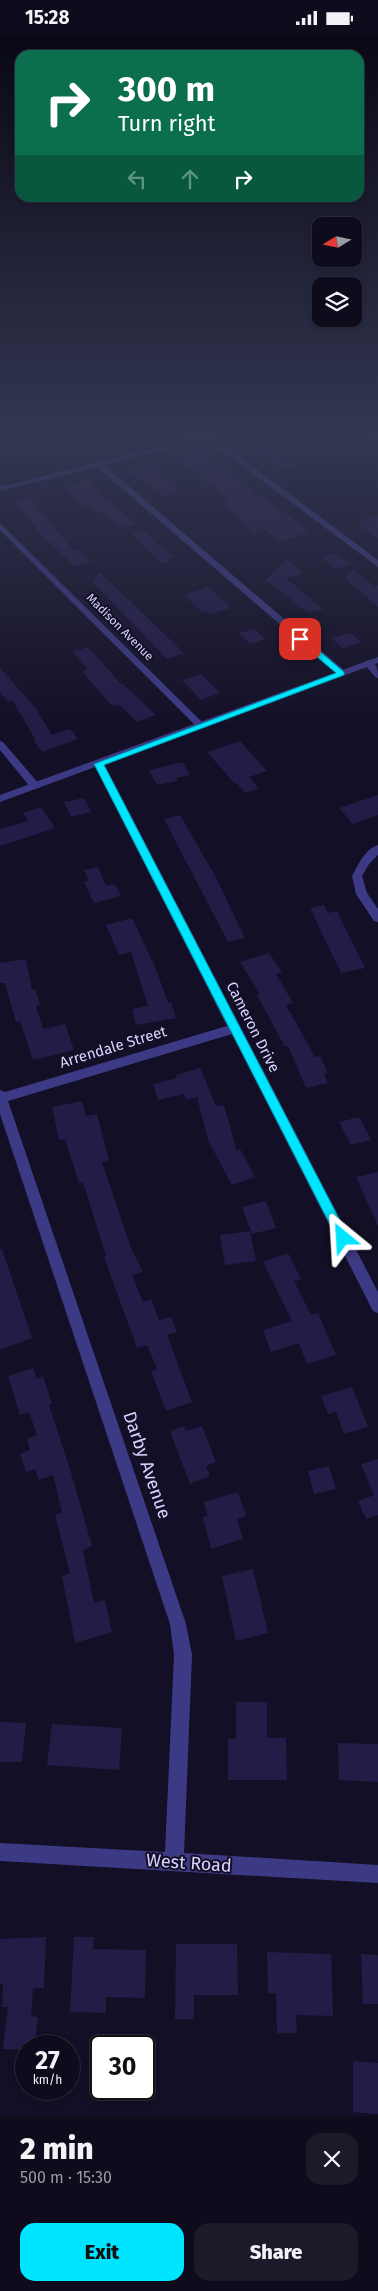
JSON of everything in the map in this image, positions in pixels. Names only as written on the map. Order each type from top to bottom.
[{"type":"street","name":"Madison Avenue","points":[[7,532],[201,726]]},
{"type":"street","points":[[177,532],[342,673]]},
{"type":"street","points":[[336,532],[378,564]]},
{"type":"street","points":[[0,799],[373,662],[378,675]]},
{"type":"street","points":[[0,744],[35,786]]},
{"type":"street","name":"Cameron Drive","points":[[99,764],[235,1028],[374,1289],[378,1306]]},
{"type":"street","points":[[378,849],[365,861],[357,876],[362,895],[378,918]]},
{"type":"street","name":"Arrendale Street","points":[[0,1097],[235,1028]]},
{"type":"street","name":"Darby Avenue","points":[[0,1097],[178,1624],[183,1655],[174,1861]]},
{"type":"street","name":"West Road","points":[[0,1851],[378,1874]]},
{"type":"building","points":[[40,532],[58,532],[74,551],[79,550],[91,561],[75,567]]},
{"type":"building","points":[[147,532],[156,544],[159,544],[174,557],[162,564],[131,534]]},
{"type":"building","points":[[268,532],[309,532],[280,542]]},
{"type":"building","points":[[369,532],[378,532],[378,539]]},
{"type":"building","points":[[335,553],[350,564],[335,569],[321,557]]},
{"type":"building","points":[[287,559],[303,573],[286,578],[323,609],[308,613],[269,582],[263,584]]},
{"type":"building","points":[[353,569],[374,586],[378,585],[378,607],[345,578]]},
{"type":"building","points":[[100,573],[184,653],[167,659],[92,581]]},
{"type":"building","points":[[209,587],[231,608],[210,614],[206,611],[202,612],[184,595]]},
{"type":"building","points":[[254,629],[265,639],[250,644],[239,633]]},
{"type":"building","points":[[351,633],[361,642],[342,648],[332,638]]},
{"type":"building","points":[[88,647],[121,684],[156,715],[137,722],[118,704],[112,706],[82,671],[88,669],[73,652]]},
{"type":"building","points":[[0,668],[35,707],[52,735],[70,729],[78,739],[42,752],[34,741],[36,741],[13,701],[9,702],[0,692]]},
{"type":"building","points":[[201,674],[220,693],[201,700],[182,680]]},
{"type":"building","points":[[240,741],[267,771],[249,777],[259,788],[245,793],[207,752]]},
{"type":"building","points":[[183,762],[190,775],[176,778],[178,781],[157,785],[149,770]]},
{"type":"building","points":[[378,795],[378,815],[353,824],[339,808]]},
{"type":"building","points":[[84,798],[91,812],[71,817],[64,802]]},
{"type":"building","points":[[41,807],[55,828],[0,846],[0,829],[28,821],[23,813]]},
{"type":"building","points":[[180,815],[214,874],[245,938],[228,942],[164,819]]},
{"type":"building","points":[[98,867],[106,886],[115,884],[121,896],[94,903],[84,882],[89,881],[84,870]]},
{"type":"building","points":[[324,905],[328,913],[337,911],[365,968],[341,973],[310,908]]},
{"type":"building","points":[[132,918],[156,969],[168,1003],[171,1002],[176,1018],[136,1025],[132,1009],[148,1006],[131,952],[119,955],[106,925]]},
{"type":"building","points":[[269,953],[282,972],[276,974],[293,1003],[286,1005],[315,1057],[320,1056],[328,1073],[324,1074],[328,1083],[306,1088],[288,1046],[285,1047],[257,995],[260,994],[240,962]]},
{"type":"building","points":[[26,959],[32,990],[35,989],[40,1005],[36,1006],[43,1029],[65,1024],[74,1050],[33,1060],[20,1021],[16,1022],[5,983],[0,983],[0,963]]},
{"type":"building","points":[[200,1068],[216,1106],[224,1105],[237,1151],[240,1149],[255,1177],[232,1185],[208,1140],[197,1097],[186,1100],[184,1094],[158,1100],[153,1084],[177,1078],[176,1075]]},
{"type":"building","points":[[82,1101],[86,1116],[97,1114],[109,1160],[102,1162],[131,1248],[143,1272],[132,1275],[143,1302],[151,1299],[159,1320],[171,1317],[177,1332],[167,1335],[192,1402],[166,1411],[151,1371],[157,1369],[147,1345],[137,1348],[104,1257],[106,1256],[83,1182],[79,1183],[65,1139],[59,1140],[52,1107]]},
{"type":"building","points":[[359,1117],[371,1140],[351,1145],[339,1122]]},
{"type":"building","points":[[378,1172],[378,1226],[356,1177]]},
{"type":"building","points":[[266,1201],[276,1228],[252,1234],[242,1207]]},
{"type":"building","points":[[250,1231],[256,1261],[225,1265],[220,1235]]},
{"type":"building","points":[[0,1249],[2,1249],[32,1338],[0,1350]]},
{"type":"building","points":[[288,1253],[301,1279],[294,1281],[311,1315],[318,1313],[336,1355],[307,1364],[299,1343],[271,1352],[263,1330],[292,1321],[263,1262]]},
{"type":"building","points":[[33,1368],[37,1379],[43,1376],[52,1404],[49,1405],[92,1546],[83,1550],[94,1603],[105,1600],[112,1632],[75,1643],[62,1576],[70,1573],[55,1515],[62,1513],[53,1475],[39,1480],[35,1469],[26,1472],[20,1454],[30,1450],[27,1439],[37,1435],[29,1412],[20,1415],[8,1376]]},
{"type":"building","points":[[352,1387],[368,1427],[344,1434],[336,1412],[328,1414],[321,1396]]},
{"type":"building","points":[[184,1426],[186,1431],[202,1426],[216,1462],[206,1466],[210,1476],[190,1484],[170,1431]]},
{"type":"building","points":[[378,1459],[378,1515],[366,1519],[358,1501],[374,1495],[361,1464]]},
{"type":"building","points":[[329,1466],[336,1489],[314,1494],[308,1471]]},
{"type":"building","points":[[238,1492],[246,1516],[237,1519],[243,1539],[211,1549],[203,1517],[208,1516],[204,1502]]},
{"type":"building","points":[[253,1569],[268,1633],[236,1641],[222,1576]]},
{"type":"building","points":[[236,1702],[267,1702],[267,1738],[286,1738],[287,1780],[228,1780],[228,1739],[236,1739]]},
{"type":"building","points":[[0,1722],[26,1723],[22,1762],[0,1762]]},
{"type":"building","points":[[52,1724],[122,1728],[119,1770],[47,1765]]},
{"type":"building","points":[[338,1743],[378,1744],[378,1782],[339,1780]]},
{"type":"building","points":[[46,1937],[44,1988],[33,1988],[31,2016],[38,2017],[36,2035],[15,2035],[15,2050],[3,2049],[8,2007],[2,2007],[3,1984],[0,1984],[0,1939]]},
{"type":"building","points":[[74,1937],[94,1937],[93,1949],[146,1950],[145,1998],[106,1997],[106,2013],[70,2012]]},
{"type":"building","points":[[176,1944],[237,1944],[238,1995],[194,1995],[194,2019],[175,2019]]},
{"type":"building","points":[[267,1952],[331,1954],[333,2016],[296,2015],[297,2033],[277,2033],[276,1993],[268,1993]]},
{"type":"building","points":[[361,1954],[378,1955],[378,2004],[363,2004]]},
{"type":"building","points":[[353,2061],[378,2063],[378,2114],[353,2112]]},
{"type":"route","points":[[300,639],[342,673],[99,764],[343,1238]]}]
